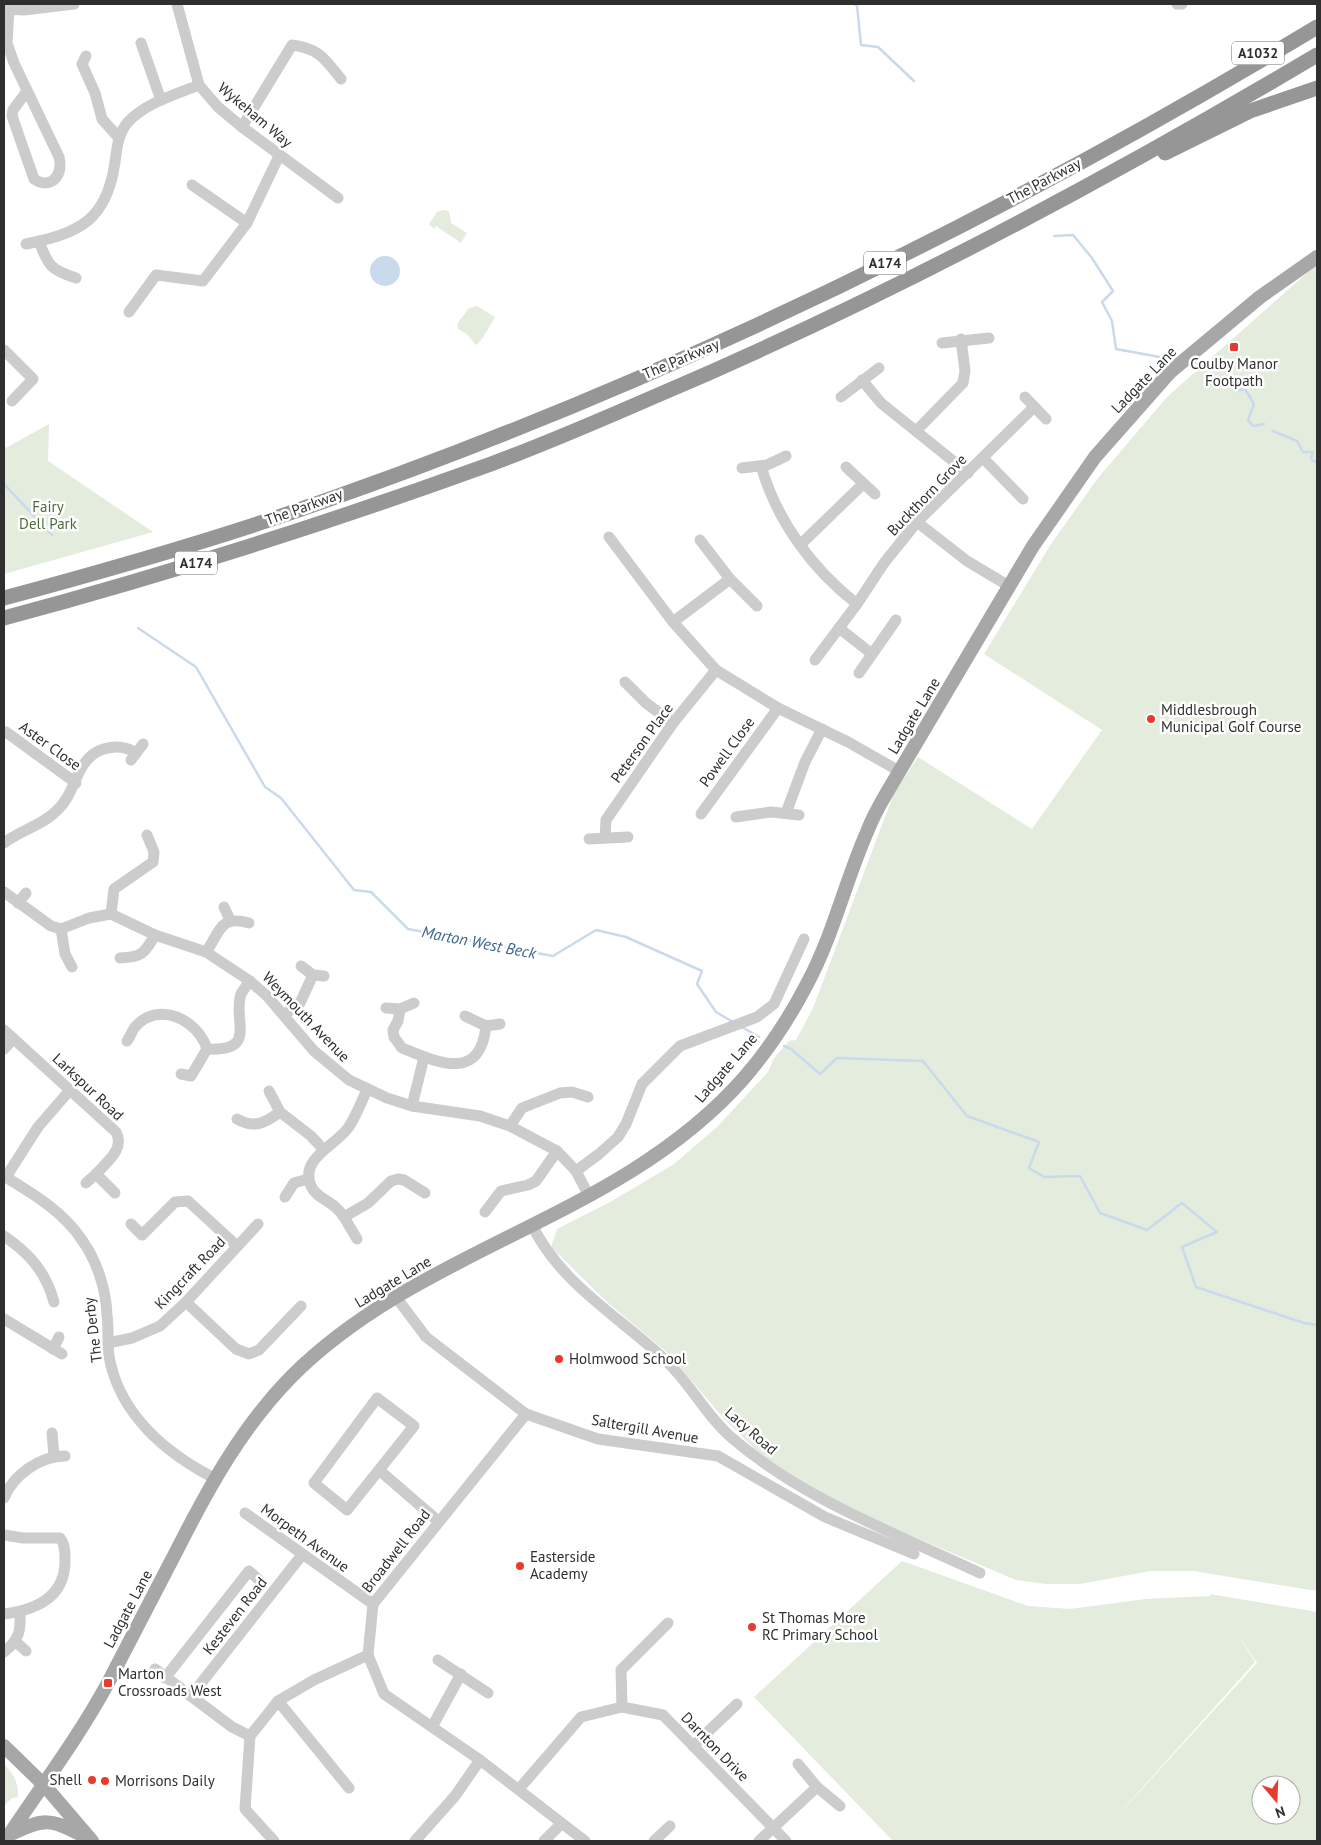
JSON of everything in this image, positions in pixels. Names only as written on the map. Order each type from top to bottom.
[{"type":"highway","name":"A1032","points":[[1202,94],[1261,51],[1317,16]]},
{"type":"highway","name":"The Parkway","points":[[4,598],[129,563],[283,515],[495,437],[693,355],[778,316],[1003,204],[1202,94],[1317,27]]},
{"type":"highway","name":"The Parkway","points":[[4,618],[210,558],[311,526],[493,463],[683,385],[822,322],[1059,201],[1317,55]]},
{"type":"highway","name":"A174","points":[[1059,201],[1110,183],[1250,111],[1317,88]]},
{"type":"main road","name":"Ladgate Lane","points":[[7,1838],[44,1786],[99,1699],[214,1478],[258,1414],[292,1376],[338,1336],[396,1297],[590,1196],[641,1167],[696,1126],[732,1091],[759,1060],[788,1018],[808,982],[866,832],[899,771],[1048,523],[1095,457],[1170,372],[1260,297],[1317,257]]},
{"type":"main road","points":[[4,1746],[44,1786],[90,1840]]},
{"type":"main road","points":[[7,1838],[33,1824],[56,1822],[90,1840]]},
{"type":"street","points":[[27,91],[13,110],[12,116],[34,179],[40,183],[50,182],[59,175],[62,167],[27,91],[9,65],[7,9],[24,10],[74,4]]},
{"type":"street","name":"Wykeham Way","points":[[178,4],[199,85],[218,107],[242,128],[338,198]]},
{"type":"street","points":[[1177,4],[1182,4]]},
{"type":"street","points":[[141,43],[161,100]]},
{"type":"street","points":[[242,128],[292,44],[311,48],[325,59],[341,78]]},
{"type":"street","points":[[86,56],[82,64],[95,94],[102,119],[119,138]]},
{"type":"street","points":[[26,244],[39,242],[77,230],[98,210],[111,186],[119,138],[127,123],[142,110],[161,100],[199,85]]},
{"type":"street","points":[[129,312],[156,275],[203,281],[247,223],[279,156]]},
{"type":"street","points":[[192,185],[247,223]]},
{"type":"street","points":[[39,242],[47,264],[58,272],[76,278]]},
{"type":"street","points":[[942,343],[961,339],[990,338]]},
{"type":"street","points":[[917,430],[963,383],[965,371],[961,339]]},
{"type":"street","points":[[4,350],[33,379],[12,402]]},
{"type":"street","points":[[840,397],[879,368]]},
{"type":"street","points":[[862,380],[881,403],[917,430],[968,473]]},
{"type":"street","points":[[1025,397],[1046,419]]},
{"type":"street","name":"Buckthorn Grove","points":[[815,660],[857,604],[884,563],[917,522],[1034,407]]},
{"type":"street","points":[[742,468],[762,466],[786,456]]},
{"type":"street","points":[[983,458],[1023,499]]},
{"type":"street","points":[[762,466],[780,516],[820,570],[838,589],[857,604]]},
{"type":"street","points":[[846,467],[875,494]]},
{"type":"street","points":[[801,544],[863,484]]},
{"type":"street","points":[[917,522],[967,561],[1009,586]]},
{"type":"street","points":[[608,537],[673,622],[716,670],[778,708],[822,729],[899,771]]},
{"type":"street","points":[[700,540],[730,579],[757,606]]},
{"type":"street","points":[[673,622],[730,579]]},
{"type":"street","points":[[859,673],[896,620]]},
{"type":"street","points":[[839,628],[872,654]]},
{"type":"street","name":"Peterson Place","points":[[605,838],[606,820],[673,723],[716,670]]},
{"type":"street","points":[[625,682],[646,703],[673,723]]},
{"type":"street","name":"Powell Close","points":[[701,814],[778,708]]},
{"type":"street","points":[[786,813],[805,762],[822,729]]},
{"type":"street","name":"Aster Close","points":[[7,730],[76,783]]},
{"type":"street","points":[[5,840],[40,824],[54,814],[66,801],[88,759],[101,750],[116,746],[130,749],[133,757],[143,744]]},
{"type":"street","points":[[736,817],[772,812],[799,815]]},
{"type":"street","points":[[4,892],[51,926],[61,929],[89,918],[111,914],[114,889],[148,868],[160,858],[147,835]]},
{"type":"street","points":[[589,839],[628,837]]},
{"type":"street","points":[[18,903],[26,893]]},
{"type":"street","points":[[224,907],[230,920]]},
{"type":"street","name":"Weymouth Avenue","points":[[111,914],[155,935],[206,952],[250,982],[284,1015],[314,1051],[336,1071],[367,1090],[412,1106],[480,1116],[510,1126],[557,1151],[576,1171],[590,1196]]},
{"type":"street","points":[[206,952],[226,922],[230,920],[249,923]]},
{"type":"street","points":[[61,929],[66,954],[72,967]]},
{"type":"street","points":[[120,958],[133,962],[143,953],[155,935]]},
{"type":"street","points":[[576,1171],[618,1137],[626,1124],[642,1084],[680,1046],[712,1032],[757,1017],[777,1000],[804,939]]},
{"type":"street","points":[[284,1015],[300,1003],[318,976],[301,966]]},
{"type":"street","points":[[207,1049],[228,1048],[238,1040],[241,1034],[241,993],[250,982]]},
{"type":"street","points":[[386,1008],[400,1009],[414,1003]]},
{"type":"street","points":[[400,1009],[394,1030],[397,1042],[402,1048],[446,1065],[456,1065],[468,1060],[481,1046],[485,1038],[486,1026]]},
{"type":"street","points":[[127,1041],[136,1027],[146,1019],[160,1014],[183,1018],[201,1033],[207,1049]]},
{"type":"street","points":[[465,1016],[486,1026],[500,1024]]},
{"type":"street","points":[[126,1019],[136,1027]]},
{"type":"street","name":"Larkspur Road","points":[[4,1030],[116,1132],[118,1148],[86,1183]]},
{"type":"street","points":[[4,1049],[13,1039]]},
{"type":"street","points":[[189,1079],[207,1049]]},
{"type":"street","points":[[412,1106],[424,1057]]},
{"type":"street","points":[[510,1126],[522,1108],[573,1086],[588,1097]]},
{"type":"street","points":[[5,1177],[38,1127],[70,1090]]},
{"type":"street","points":[[357,1239],[344,1217],[332,1202],[318,1195],[308,1179],[310,1166],[348,1128],[367,1090]]},
{"type":"street","points":[[270,1091],[280,1112],[312,1136],[324,1150]]},
{"type":"street","points":[[237,1119],[249,1125],[261,1124],[280,1112]]},
{"type":"street","points":[[485,1212],[501,1191],[528,1185],[536,1180],[557,1151]]},
{"type":"street","points":[[96,1174],[115,1193]]},
{"type":"street","name":"The Derby","points":[[5,1177],[59,1212],[83,1241],[99,1275],[105,1294],[109,1357],[119,1386],[142,1423],[164,1445],[191,1466],[214,1478]]},
{"type":"street","points":[[285,1197],[294,1183],[308,1179]]},
{"type":"street","points":[[344,1217],[368,1203],[391,1181],[404,1180],[425,1193]]},
{"type":"street","points":[[131,1224],[138,1239],[171,1205],[183,1200],[193,1204],[237,1246]]},
{"type":"street","name":"Kingcraft Road","points":[[108,1343],[147,1333],[160,1326],[186,1302],[258,1224]]},
{"type":"street","name":"Lacy Road","points":[[532,1226],[549,1256],[576,1284],[664,1359],[685,1381],[707,1412],[731,1438],[769,1467],[820,1498],[980,1572]]},
{"type":"street","points":[[4,1236],[32,1258],[55,1285],[54,1302]]},
{"type":"street","name":"Saltergill Avenue","points":[[396,1297],[426,1338],[526,1414],[598,1439],[718,1456],[825,1516],[914,1554]]},
{"type":"street","points":[[186,1302],[236,1348],[249,1354],[259,1350],[301,1306]]},
{"type":"street","points":[[4,1319],[58,1352],[59,1338]]},
{"type":"street","points":[[377,1398],[414,1426],[379,1470],[347,1510],[314,1483],[377,1398]]},
{"type":"street","name":"Broadwell Road","points":[[526,1414],[373,1604],[368,1655],[384,1694],[520,1789],[560,1824],[585,1841]]},
{"type":"street","points":[[4,1498],[12,1483],[21,1475],[41,1461],[60,1456],[52,1433]]},
{"type":"street","points":[[379,1470],[438,1521]]},
{"type":"street","name":"Morpeth Avenue","points":[[245,1513],[373,1604]]},
{"type":"street","points":[[4,1535],[23,1538],[57,1536],[64,1543],[65,1564],[60,1586],[54,1595],[20,1612],[4,1614]]},
{"type":"street","name":"Kesteven Road","points":[[191,1696],[302,1555]]},
{"type":"street","points":[[165,1678],[249,1571],[260,1581]]},
{"type":"street","points":[[4,1652],[16,1642],[21,1627],[20,1612]]},
{"type":"street","points":[[622,1707],[621,1670],[668,1623]]},
{"type":"street","points":[[16,1642],[26,1651]]},
{"type":"street","points":[[274,1841],[246,1809],[250,1736],[278,1701],[314,1680],[368,1655]]},
{"type":"street","points":[[438,1660],[488,1693]]},
{"type":"street","points":[[155,1669],[232,1727],[250,1736]]},
{"type":"street","points":[[432,1727],[461,1674]]},
{"type":"street","points":[[278,1701],[349,1788]]},
{"type":"street","points":[[693,1746],[737,1704]]},
{"type":"street","name":"Darnton Drive","points":[[520,1789],[581,1717],[622,1707],[663,1715],[786,1841]]},
{"type":"street","points":[[415,1841],[455,1796],[480,1760]]},
{"type":"street","points":[[798,1764],[817,1787],[840,1806]]},
{"type":"street","points":[[759,1841],[817,1787]]},
{"type":"street","points":[[544,1841],[560,1824]]},
{"type":"street","points":[[654,1841],[670,1826]]},
{"type":"green space","points":[[449,211],[451,223],[467,233],[461,243],[436,226],[434,229],[429,224],[437,212]]},
{"type":"green space","points":[[1317,264],[1317,1591],[1193,1571],[1151,1571],[1080,1584],[1046,1584],[1016,1580],[867,1517],[819,1493],[763,1457],[724,1419],[669,1354],[607,1302],[551,1247],[557,1229],[612,1201],[674,1164],[718,1126],[768,1072],[774,1058],[789,1041],[796,1040],[813,1008],[894,793],[918,757],[1032,829],[1102,730],[984,654],[1051,544],[1098,478],[1167,397]]},
{"type":"green space","points":[[477,306],[495,317],[482,339],[476,345],[467,334],[458,329],[457,324],[469,308]]},
{"type":"green space","name":"Fairy Dell Park","points":[[49,424],[48,461],[153,532],[4,574],[4,445],[6,448]]},
{"type":"green space","points":[[902,1561],[1028,1606],[1070,1609],[1145,1599],[1211,1596],[1210,1594],[1317,1612],[1317,1841],[893,1841],[754,1697]],"holes":[[[1234,1629],[1257,1663],[1100,1835],[1255,1662]]]},
{"type":"green space","points":[[4,1764],[15,1779],[18,1787],[18,1797],[12,1798],[4,1806]]},
{"type":"water","points":[[385,256],[396,260],[400,271],[396,282],[385,286],[374,282],[370,271],[374,260]]},
{"type":"waterway","points":[[854,4],[857,5],[861,45],[878,47],[914,81]]},
{"type":"waterway","points":[[1054,236],[1073,235],[1092,258],[1113,291],[1102,302],[1112,321],[1116,349],[1176,360]]},
{"type":"waterway","points":[[1191,362],[1218,366],[1229,374],[1232,388],[1235,391],[1245,389],[1254,404],[1248,420],[1253,426],[1264,424]]},
{"type":"waterway","points":[[1273,431],[1297,441],[1303,452],[1313,452],[1311,458],[1317,462]]},
{"type":"waterway","name":"Marton West Beck","points":[[4,484],[52,535]]},
{"type":"waterway","name":"Marton West Beck","points":[[138,628],[196,667],[265,787],[281,798],[354,890],[371,892],[408,929],[553,956],[596,930],[626,937],[702,971],[697,984],[716,1012],[733,1022]]},
{"type":"waterway","name":"Marton West Beck","points":[[742,1027],[759,1037]]},
{"type":"waterway","name":"Marton West Beck","points":[[784,1046],[791,1049],[820,1074],[837,1058],[923,1061],[967,1116],[1039,1142],[1029,1168],[1044,1177],[1080,1176],[1100,1213],[1147,1230],[1182,1203],[1217,1232],[1182,1247],[1196,1287],[1304,1323],[1317,1325]]},
{"type":"place","name":"Coulby Manor Footpath","points":[[1234,347]]},
{"type":"place","name":"Middlesbrough Municipal Golf Course","points":[[1151,719]]},
{"type":"place","name":"Holmwood School","points":[[559,1359]]},
{"type":"place","name":"Easterside Academy","points":[[520,1566]]},
{"type":"place","name":"St Thomas More RC Primary School","points":[[752,1627]]},
{"type":"place","name":"Marton Crossroads West","points":[[108,1683]]},
{"type":"place","name":"Shell","points":[[92,1780]]},
{"type":"place","name":"Morrisons Daily","points":[[105,1781]]}]
